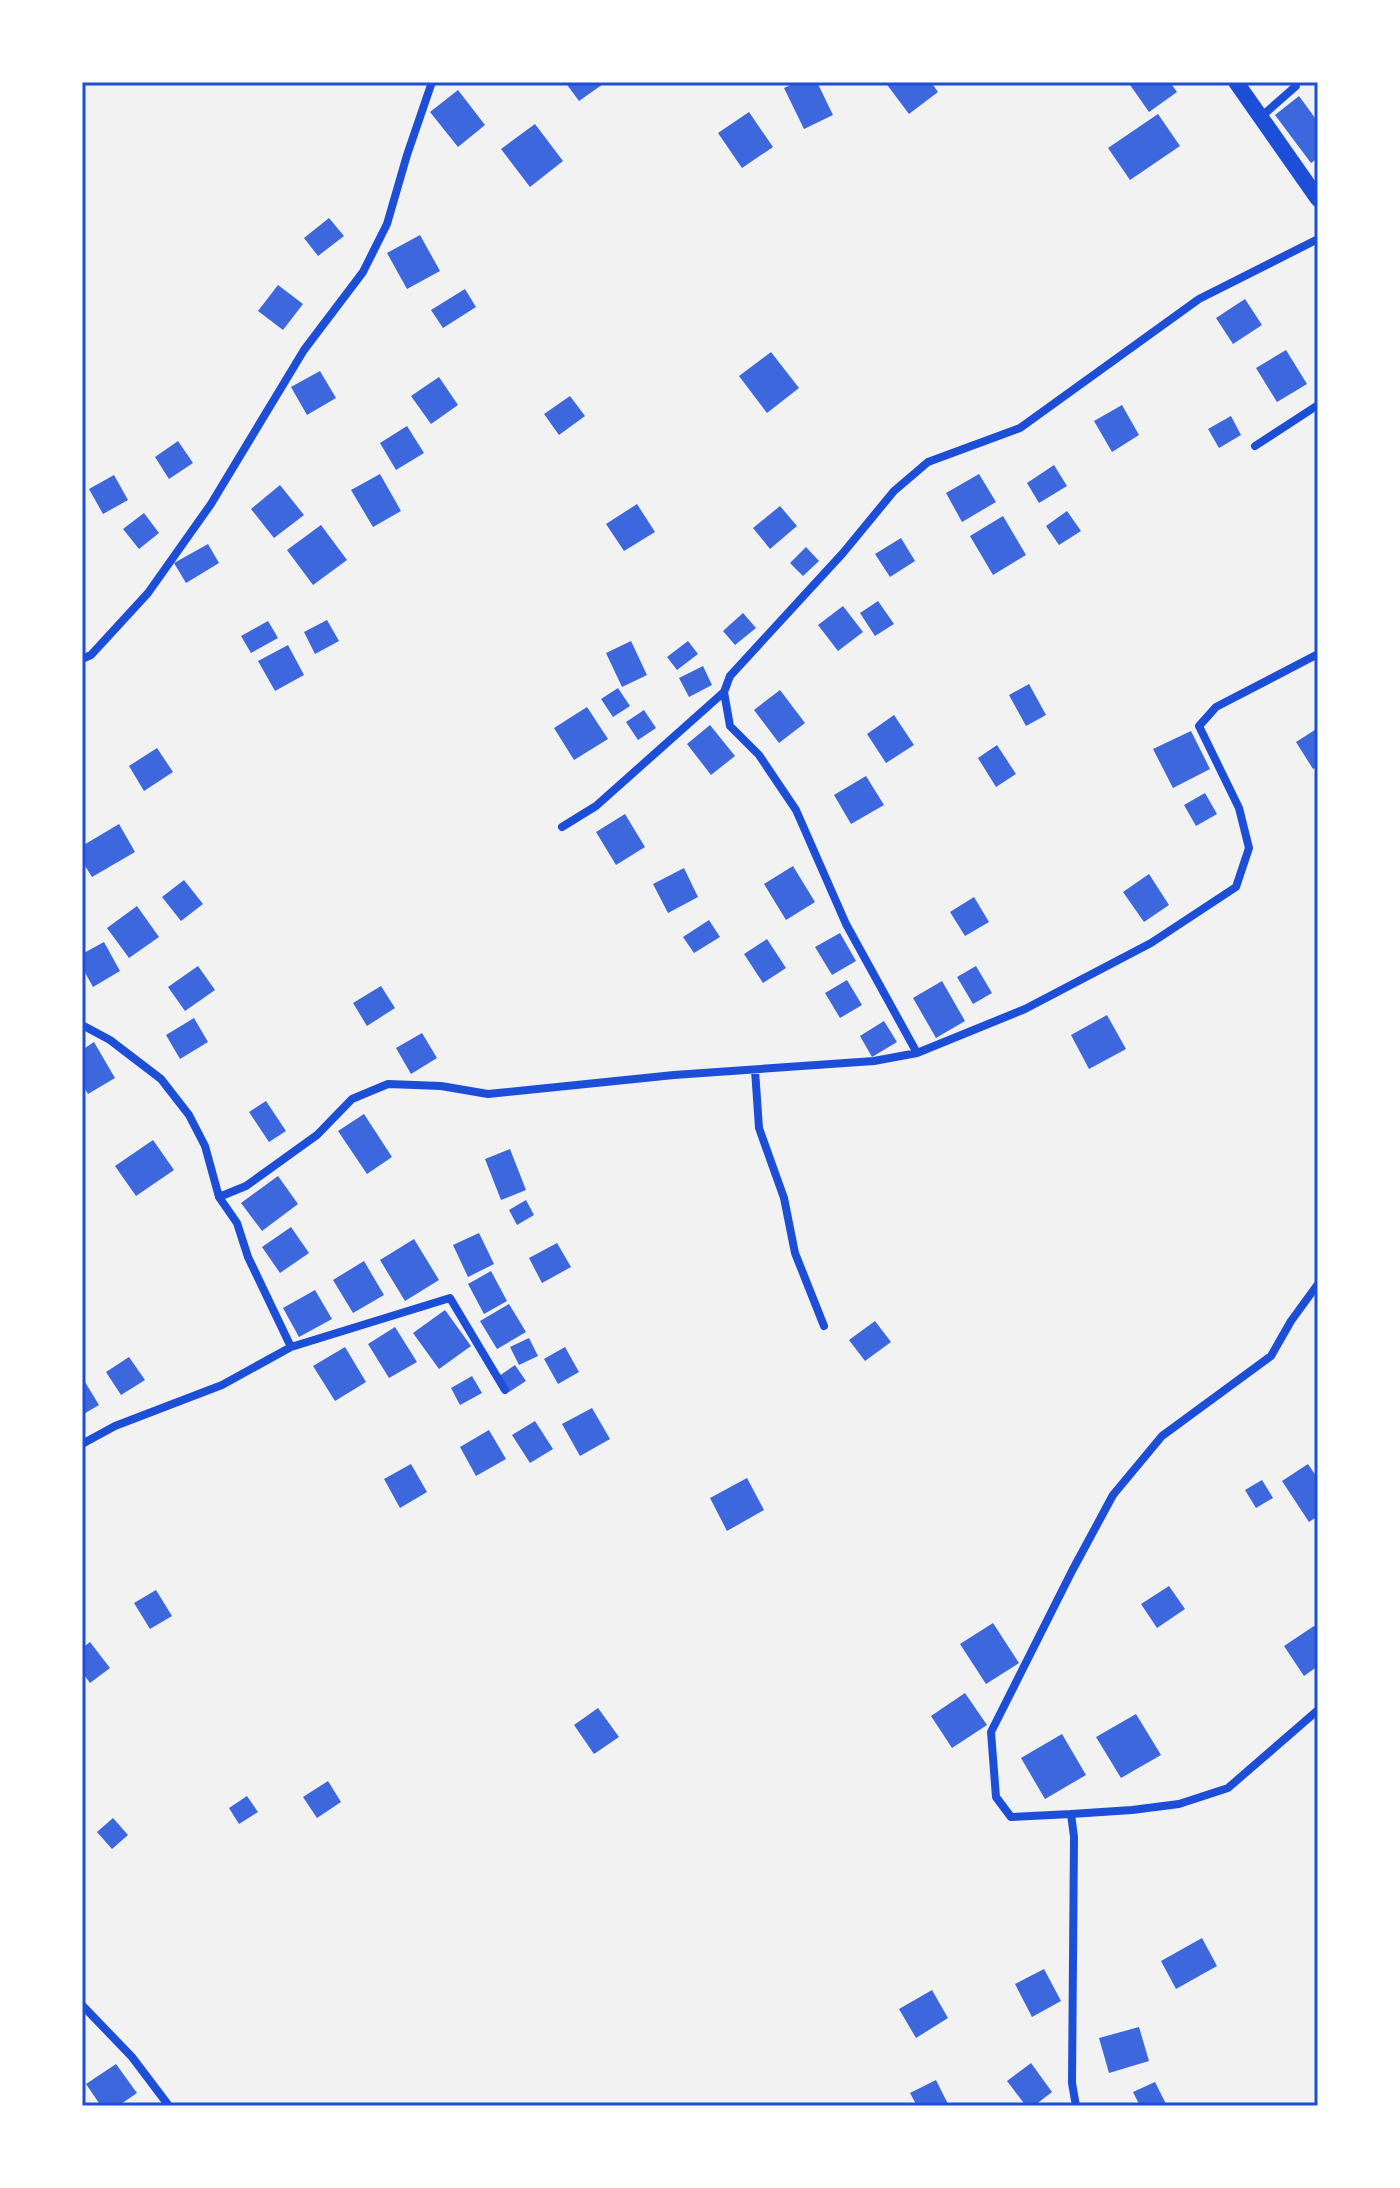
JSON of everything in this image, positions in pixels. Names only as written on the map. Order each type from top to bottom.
[{"type":"main road","points":[[1236,82],[1318,199]]},
{"type":"street","points":[[82,659],[91,655],[148,593],[211,504],[304,350],[363,272],[387,224],[432,82]]},
{"type":"street","points":[[1262,116],[1296,86],[1295,82]]},
{"type":"street","points":[[562,827],[596,806],[724,692],[730,676],[843,553],[894,491],[928,462],[1020,428],[1199,299],[1318,239]]},
{"type":"street","points":[[1255,446],[1318,405]]},
{"type":"street","points":[[219,1197],[246,1186],[317,1135],[352,1099],[388,1084],[441,1086],[488,1094],[674,1075],[874,1061],[917,1053],[1025,1009],[1151,943],[1236,887],[1249,848],[1239,808],[1199,726],[1216,707],[1318,654]]},
{"type":"street","points":[[724,692],[730,726],[759,755],[796,810],[846,924],[917,1053]]},
{"type":"street","points":[[82,1025],[129,1053],[161,1079],[189,1115],[205,1146],[219,1197],[237,1223],[248,1257],[291,1347]]},
{"type":"street","points":[[755,1070],[759,1128],[784,1198],[795,1253],[824,1326]]},
{"type":"street","points":[[1318,1284],[1271,1356],[1162,1436],[1113,1495],[991,1732],[996,1797],[1011,1817],[1179,1804],[1228,1788],[1318,1710]]},
{"type":"street","points":[[82,1444],[115,1426],[222,1385],[291,1347],[450,1298],[505,1390]]},
{"type":"street","points":[[1071,1814],[1074,1837],[1072,2083],[1076,2106]]},
{"type":"street","points":[[82,2005],[132,2057],[169,2106]]},
{"type":"building","points":[[565,82],[606,82],[579,101]]},
{"type":"building","points":[[797,82],[817,82],[833,115],[804,129],[784,88]]},
{"type":"building","points":[[885,82],[931,82],[938,92],[909,114]]},
{"type":"building","points":[[1128,82],[1170,82],[1177,92],[1149,112]]},
{"type":"building","points":[[458,90],[485,125],[458,147],[430,112]]},
{"type":"building","points":[[1299,96],[1318,122],[1318,158],[1311,163],[1275,115]]},
{"type":"building","points":[[749,112],[773,147],[742,168],[718,133]]},
{"type":"building","points":[[1158,114],[1180,146],[1130,180],[1108,148]]},
{"type":"building","points":[[535,124],[563,161],[530,187],[501,149]]},
{"type":"building","points":[[329,218],[344,236],[318,256],[304,238]]},
{"type":"building","points":[[420,235],[440,271],[407,289],[387,253]]},
{"type":"building","points":[[278,285],[303,304],[283,330],[258,311]]},
{"type":"building","points":[[465,289],[476,307],[443,328],[431,310]]},
{"type":"building","points":[[1245,299],[1262,325],[1233,344],[1216,318]]},
{"type":"building","points":[[1286,350],[1307,384],[1277,402],[1256,368]]},
{"type":"building","points":[[771,352],[799,388],[767,413],[739,376]]},
{"type":"building","points":[[320,371],[336,398],[307,415],[291,387]]},
{"type":"building","points":[[439,377],[458,405],[431,424],[411,396]]},
{"type":"building","points":[[570,396],[585,416],[559,435],[544,414]]},
{"type":"building","points":[[1122,405],[1139,435],[1112,452],[1094,421]]},
{"type":"building","points":[[1231,416],[1241,435],[1219,448],[1208,429]]},
{"type":"building","points":[[407,426],[424,453],[396,470],[380,443]]},
{"type":"building","points":[[178,441],[193,463],[169,479],[155,457]]},
{"type":"building","points":[[1054,465],[1067,486],[1039,503],[1027,483]]},
{"type":"building","points":[[380,474],[401,511],[373,527],[351,490]]},
{"type":"building","points":[[979,474],[996,502],[962,522],[946,493]]},
{"type":"building","points":[[114,475],[128,500],[103,514],[89,489]]},
{"type":"building","points":[[280,485],[304,515],[274,538],[251,509]]},
{"type":"building","points":[[637,504],[655,532],[624,551],[606,524]]},
{"type":"building","points":[[780,506],[797,526],[770,549],[753,528]]},
{"type":"building","points":[[1067,511],[1081,531],[1059,545],[1046,526]]},
{"type":"building","points":[[144,513],[159,533],[139,549],[123,529]]},
{"type":"building","points":[[1003,516],[1026,555],[993,575],[970,536]]},
{"type":"building","points":[[321,525],[347,560],[313,585],[287,550]]},
{"type":"building","points":[[901,538],[915,561],[890,577],[875,554]]},
{"type":"building","points":[[208,544],[219,563],[186,583],[174,563]]},
{"type":"building","points":[[806,547],[819,561],[803,576],[790,563]]},
{"type":"building","points":[[878,601],[894,624],[875,636],[860,613]]},
{"type":"building","points":[[843,606],[863,632],[838,651],[818,625]]},
{"type":"building","points":[[743,613],[756,628],[735,645],[723,631]]},
{"type":"building","points":[[327,620],[339,641],[315,654],[304,632]]},
{"type":"building","points":[[268,621],[278,638],[251,653],[241,636]]},
{"type":"building","points":[[631,641],[647,675],[622,687],[606,653]]},
{"type":"building","points":[[688,641],[698,654],[677,670],[667,657]]},
{"type":"building","points":[[288,645],[304,675],[275,691],[258,661]]},
{"type":"building","points":[[703,666],[712,685],[689,697],[679,678]]},
{"type":"building","points":[[1029,684],[1046,715],[1026,726],[1009,695]]},
{"type":"building","points":[[618,688],[630,706],[613,717],[601,699]]},
{"type":"building","points":[[780,690],[805,723],[779,743],[754,710]]},
{"type":"building","points":[[587,707],[608,739],[574,760],[554,728]]},
{"type":"building","points":[[644,710],[656,728],[638,740],[626,722]]},
{"type":"building","points":[[894,715],[914,745],[886,763],[867,734]]},
{"type":"building","points":[[710,725],[735,756],[711,775],[687,744]]},
{"type":"building","points":[[1318,728],[1318,766],[1313,769],[1296,742]]},
{"type":"building","points":[[1191,731],[1210,769],[1173,788],[1153,749]]},
{"type":"building","points":[[997,745],[1016,774],[996,787],[978,758]]},
{"type":"building","points":[[157,748],[173,772],[144,791],[129,766]]},
{"type":"building","points":[[866,776],[884,805],[851,824],[834,795]]},
{"type":"building","points":[[1205,793],[1217,814],[1196,826],[1184,805]]},
{"type":"building","points":[[625,814],[645,847],[616,865],[596,832]]},
{"type":"building","points":[[119,824],[135,852],[92,877],[82,861],[82,846]]},
{"type":"building","points":[[793,866],[815,902],[786,920],[764,884]]},
{"type":"building","points":[[684,868],[698,897],[668,913],[653,884]]},
{"type":"building","points":[[1149,874],[1169,905],[1144,922],[1123,892]]},
{"type":"building","points":[[184,880],[203,904],[181,921],[162,897]]},
{"type":"building","points":[[974,897],[989,922],[965,936],[950,912]]},
{"type":"building","points":[[137,906],[159,937],[129,958],[107,928]]},
{"type":"building","points":[[709,920],[720,937],[694,953],[683,937]]},
{"type":"building","points":[[840,933],[856,961],[832,975],[815,947]]},
{"type":"building","points":[[767,939],[786,968],[763,983],[744,954]]},
{"type":"building","points":[[104,942],[120,971],[93,987],[82,967],[82,954]]},
{"type":"building","points":[[198,966],[215,990],[185,1011],[168,987]]},
{"type":"building","points":[[976,966],[992,993],[973,1004],[957,977]]},
{"type":"building","points":[[847,980],[862,1005],[840,1018],[825,993]]},
{"type":"building","points":[[942,981],[965,1021],[936,1038],[913,998]]},
{"type":"building","points":[[381,986],[395,1008],[367,1026],[353,1003]]},
{"type":"building","points":[[1107,1015],[1126,1049],[1089,1069],[1071,1035]]},
{"type":"building","points":[[194,1018],[208,1042],[180,1059],[166,1035]]},
{"type":"building","points":[[884,1021],[897,1042],[872,1057],[860,1036]]},
{"type":"building","points":[[422,1033],[437,1058],[411,1074],[396,1048]]},
{"type":"building","points":[[94,1042],[115,1078],[88,1094],[82,1084],[82,1050]]},
{"type":"building","points":[[266,1101],[286,1131],[269,1142],[249,1112]]},
{"type":"building","points":[[364,1114],[392,1157],[367,1174],[338,1131]]},
{"type":"building","points":[[153,1140],[174,1170],[136,1196],[115,1166]]},
{"type":"building","points":[[510,1149],[526,1190],[501,1200],[485,1159]]},
{"type":"building","points":[[278,1176],[298,1204],[262,1231],[241,1203]]},
{"type":"building","points":[[526,1200],[534,1215],[517,1225],[509,1210]]},
{"type":"building","points":[[291,1227],[309,1253],[280,1273],[262,1247]]},
{"type":"building","points":[[479,1233],[494,1264],[468,1277],[453,1245]]},
{"type":"building","points":[[414,1239],[439,1280],[405,1301],[380,1260]]},
{"type":"building","points":[[557,1243],[571,1267],[542,1283],[529,1258]]},
{"type":"building","points":[[364,1261],[384,1295],[353,1313],[333,1280]]},
{"type":"building","points":[[491,1271],[507,1301],[484,1314],[468,1284]]},
{"type":"building","points":[[315,1290],[332,1319],[299,1337],[283,1308]]},
{"type":"building","points":[[509,1304],[526,1332],[497,1349],[480,1321]]},
{"type":"building","points":[[445,1310],[471,1346],[439,1369],[413,1333]]},
{"type":"building","points":[[875,1321],[891,1342],[865,1361],[849,1340]]},
{"type":"building","points":[[395,1327],[417,1362],[389,1378],[368,1344]]},
{"type":"building","points":[[529,1338],[538,1356],[519,1365],[510,1347]]},
{"type":"building","points":[[345,1347],[366,1382],[335,1401],[313,1366]]},
{"type":"building","points":[[565,1347],[579,1372],[558,1384],[544,1359]]},
{"type":"building","points":[[129,1357],[145,1380],[121,1395],[106,1372]]},
{"type":"building","points":[[515,1365],[526,1381],[509,1392],[499,1376]]},
{"type":"building","points":[[472,1376],[482,1393],[460,1405],[451,1388]]},
{"type":"building","points":[[82,1377],[99,1405],[82,1415]]},
{"type":"building","points":[[592,1408],[610,1439],[580,1456],[562,1424]]},
{"type":"building","points":[[535,1421],[553,1449],[530,1463],[512,1435]]},
{"type":"building","points":[[489,1430],[506,1459],[476,1476],[460,1447]]},
{"type":"building","points":[[411,1464],[427,1492],[400,1508],[384,1479]]},
{"type":"building","points":[[1308,1464],[1318,1479],[1318,1516],[1309,1522],[1282,1481]]},
{"type":"building","points":[[747,1478],[764,1510],[727,1531],[710,1498]]},
{"type":"building","points":[[1262,1480],[1273,1498],[1256,1508],[1245,1490]]},
{"type":"building","points":[[1169,1586],[1185,1609],[1157,1628],[1141,1604]]},
{"type":"building","points":[[156,1590],[172,1616],[150,1629],[134,1603]]},
{"type":"building","points":[[993,1623],[1019,1663],[986,1684],[960,1644]]},
{"type":"building","points":[[1314,1626],[1318,1632],[1318,1666],[1304,1676],[1284,1646]]},
{"type":"building","points":[[90,1642],[110,1668],[90,1683],[82,1672],[82,1648]]},
{"type":"building","points":[[965,1693],[987,1725],[952,1748],[931,1716]]},
{"type":"building","points":[[598,1708],[619,1737],[594,1754],[574,1725]]},
{"type":"building","points":[[1136,1714],[1161,1755],[1121,1778],[1096,1737]]},
{"type":"building","points":[[1062,1734],[1086,1775],[1045,1799],[1021,1758]]},
{"type":"building","points":[[328,1781],[341,1802],[317,1818],[303,1797]]},
{"type":"building","points":[[247,1796],[258,1812],[239,1824],[229,1808]]},
{"type":"building","points":[[113,1818],[128,1835],[112,1849],[97,1832]]},
{"type":"building","points":[[1202,1938],[1217,1966],[1176,1989],[1161,1961]]},
{"type":"building","points":[[1044,1969],[1061,2001],[1032,2017],[1015,1984]]},
{"type":"building","points":[[932,1990],[948,2018],[916,2038],[899,2009]]},
{"type":"building","points":[[1139,2027],[1149,2061],[1109,2073],[1099,2038]]},
{"type":"building","points":[[1031,2063],[1052,2092],[1034,2106],[1026,2106],[1007,2081]]},
{"type":"building","points":[[116,2064],[137,2093],[118,2106],[101,2106],[86,2084]]},
{"type":"building","points":[[936,2080],[948,2104],[917,2106],[910,2093]]},
{"type":"building","points":[[1155,2082],[1167,2106],[1140,2106],[1133,2092]]}]
